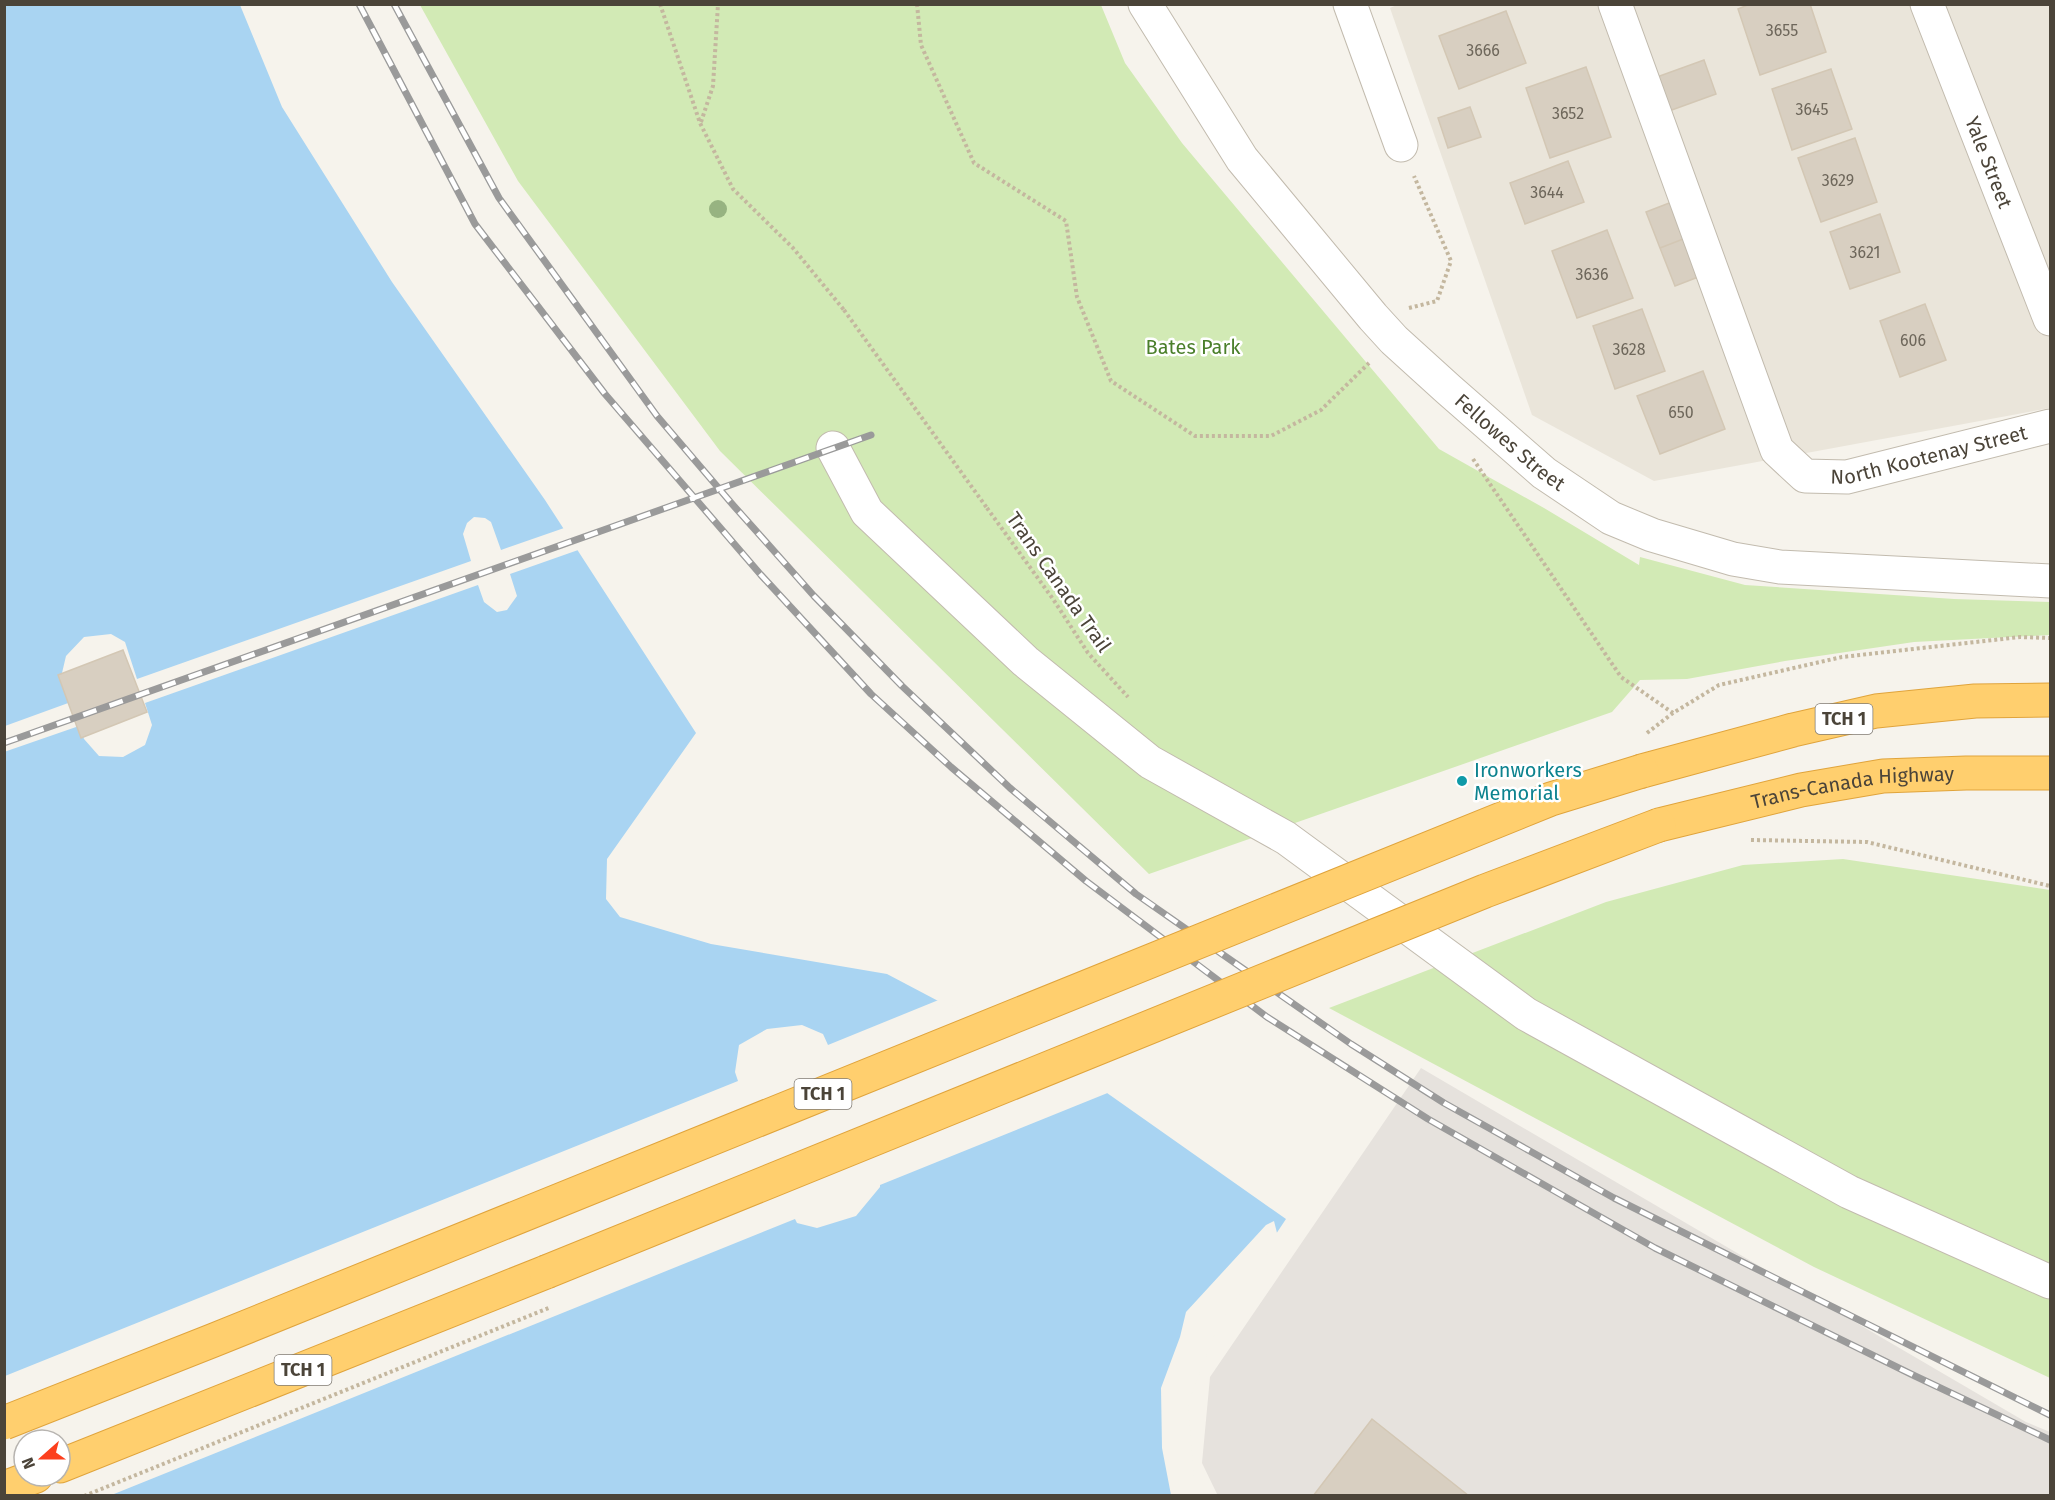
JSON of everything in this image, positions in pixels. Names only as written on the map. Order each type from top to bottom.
[{"type":"highway","name":"TCH 1","points":[[4,1423],[292,1309],[1551,799],[1642,771],[1793,730],[1876,711],[1975,701],[2050,700]]},
{"type":"highway","name":"Trans-Canada Highway","points":[[72,1461],[535,1277],[1485,891],[1659,825],[1801,790],[1883,776],[2050,773]]},
{"type":"street","name":"Fellowes Street","points":[[1145,4],[1242,159],[1383,328],[1544,473],[1611,518],[1652,535],[1724,556],[1780,567],[2050,581]]},
{"type":"street","points":[[1350,4],[1401,145]]},
{"type":"street","name":"North Kootenay Street","points":[[1616,4],[1777,450],[1805,476],[1847,477],[2050,426]]},
{"type":"street","name":"Yale Street","points":[[1928,4],[2050,319]]},
{"type":"street","points":[[833,448],[867,512],[1025,661],[1150,762],[1286,838],[1526,1014],[1849,1192],[2050,1282]]},
{"type":"path","name":"Trans Canada Trail","points":[[660,4],[700,123],[733,189],[793,248],[844,310],[1053,599],[1088,653],[1133,702]]},
{"type":"path","points":[[700,123],[713,86],[718,4]]},
{"type":"path","points":[[917,4],[921,45],[974,163],[1066,221],[1077,297],[1111,381],[1195,436],[1271,436],[1321,410],[1383,328],[1437,301],[1451,261],[1401,145]]},
{"type":"path","points":[[1470,456],[1621,677],[1673,713]]},
{"type":"path","points":[[1641,737],[1673,713],[1719,685],[1842,657],[2020,637],[2050,638]]},
{"type":"path","points":[[1748,840],[1868,842],[2050,886]]},
{"type":"shaded area","points":[[1399,4],[2050,5],[2050,408],[1654,481],[1532,415],[1390,8]]},
{"type":"shaded area","points":[[1421,1068],[2026,1422],[2050,1432],[2050,1495],[1218,1496],[1202,1463],[1210,1377]]},
{"type":"green space","name":"Bates Park","points":[[420,5],[1101,5],[1125,63],[1182,143],[1439,449],[1639,565],[1640,557],[1745,585],[1954,599],[2050,602],[2050,635],[1914,642],[1785,661],[1687,679],[1640,680],[1612,712],[1149,874],[720,451],[518,181]]},
{"type":"green space","points":[[1843,859],[2050,890],[2050,1378],[1814,1267],[1329,1008],[1606,902],[1743,865]]},
{"type":"water","points":[[5,5],[240,5],[282,107],[392,282],[545,500],[696,733],[607,859],[606,899],[620,917],[711,944],[887,974],[1090,1081],[1286,1219],[1215,1325],[1185,1403],[1191,1479],[1200,1495],[5,1496]]},
{"type":"pier","points":[[474,517],[485,518],[491,522],[501,550],[567,527],[581,549],[510,574],[517,596],[507,610],[497,612],[484,602],[478,585],[145,703],[152,725],[145,745],[123,757],[99,756],[84,739],[79,726],[4,752],[5,726],[71,702],[62,673],[66,656],[84,637],[111,634],[125,642],[137,679],[471,561],[463,534],[467,523]]},
{"type":"pier","points":[[941,999],[1091,1078],[1110,1092],[880,1185],[856,1216],[817,1228],[797,1223],[795,1219],[109,1496],[5,1495],[5,1376],[738,1081],[735,1072],[739,1045],[767,1029],[802,1025],[823,1034],[828,1045]]},
{"type":"pier","points":[[1274,1221],[1278,1237],[1218,1326],[1188,1403],[1194,1478],[1203,1496],[1171,1495],[1162,1448],[1161,1388],[1180,1337],[1186,1312],[1266,1225]]},
{"type":"building","points":[[1750,4],[1810,4],[1826,52],[1760,75],[1738,9]]},
{"type":"building","points":[[1506,11],[1526,63],[1459,89],[1439,36]]},
{"type":"building","points":[[1704,60],[1716,94],[1669,111],[1657,77]]},
{"type":"building","points":[[1586,67],[1611,137],[1550,158],[1526,88]]},
{"type":"building","points":[[1831,69],[1852,129],[1792,150],[1772,89]]},
{"type":"building","points":[[1470,107],[1481,137],[1448,148],[1438,118]]},
{"type":"building","points":[[1855,138],[1877,202],[1821,222],[1798,158]]},
{"type":"building","points":[[1568,161],[1584,202],[1525,224],[1510,183]]},
{"type":"building","points":[[1677,200],[1691,236],[1660,248],[1646,212]]},
{"type":"building","points":[[1880,214],[1900,272],[1850,289],[1830,232]]},
{"type":"building","points":[[1607,230],[1633,298],[1577,318],[1552,251]]},
{"type":"building","points":[[1691,236],[1706,274],[1675,286],[1660,248]]},
{"type":"building","points":[[1925,304],[1946,360],[1900,377],[1880,321]]},
{"type":"building","points":[[1642,309],[1665,371],[1615,389],[1593,326]]},
{"type":"building","points":[[1703,371],[1725,429],[1660,454],[1637,396]]},
{"type":"building","points":[[123,650],[147,712],[81,738],[58,675]]},
{"type":"building","points":[[1372,1419],[1469,1496],[1313,1496]]},
{"type":"railway","points":[[359,4],[475,224],[605,394],[761,575],[871,694],[951,767],[1086,881],[1267,1017],[1428,1119],[1655,1248],[2050,1440]]},
{"type":"railway","points":[[394,4],[499,198],[657,416],[814,596],[902,686],[1010,788],[1136,894],[1351,1044],[1444,1103],[1614,1198],[2050,1415]]},
{"type":"railway","points":[[4,743],[871,435]]},
{"type":"place","name":"Ironworkers Memorial","points":[[1462,781]]}]
